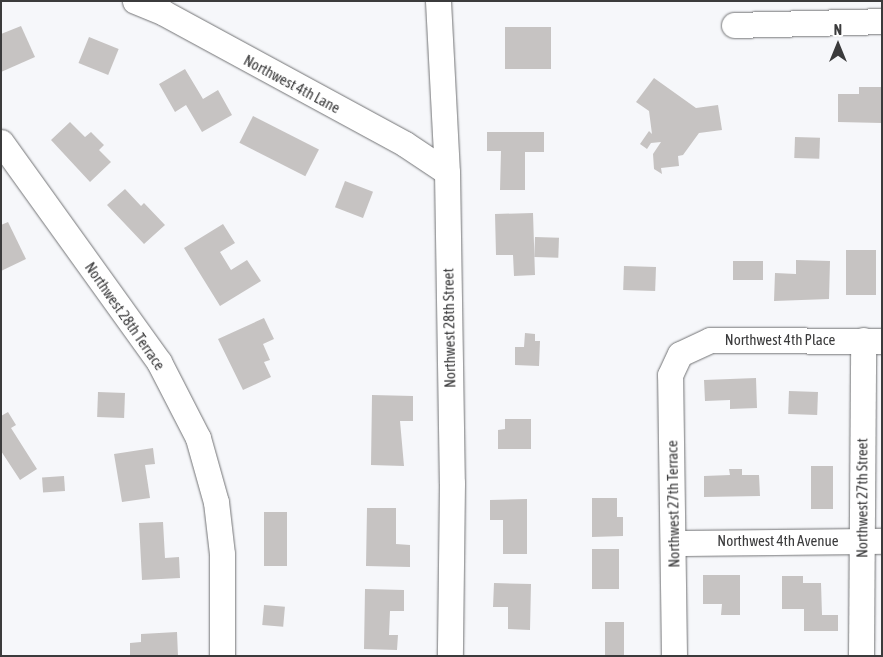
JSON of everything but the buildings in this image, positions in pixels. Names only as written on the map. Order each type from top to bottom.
[{"type":"street","name":"Northwest 4th Lane","points":[[135,1],[164,13],[405,144],[446,172]]},
{"type":"street","name":"Northwest 28th Street","points":[[438,1],[446,172],[452,483],[450,656]]},
{"type":"street","points":[[734,25],[882,21]]},
{"type":"street","name":"Northwest 28th Terrace","points":[[1,142],[159,362],[198,438],[218,519],[222,554],[222,656]]},
{"type":"street","name":"Northwest 4th Place","points":[[680,354],[710,340],[873,340]]},
{"type":"street","name":"Northwest 27th Street","points":[[861,656],[872,541],[873,340]]},
{"type":"street","name":"Northwest 27th Terrace","points":[[674,656],[674,543],[670,375],[680,354]]},
{"type":"street","name":"Northwest 4th Avenue","points":[[674,543],[872,541]]}]
